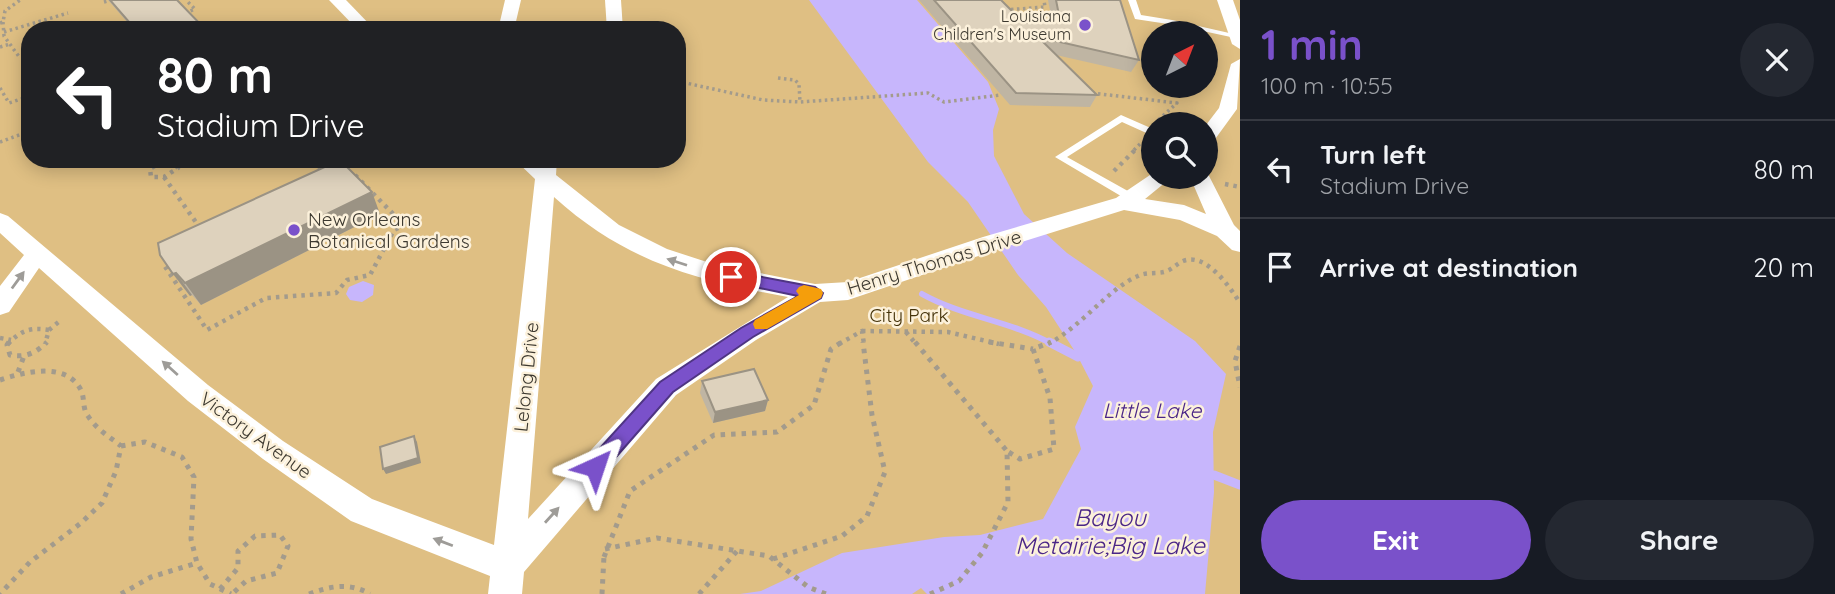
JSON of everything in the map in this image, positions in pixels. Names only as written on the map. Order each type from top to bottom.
[{"type":"street","points":[[337,0],[358,21]]},
{"type":"street","points":[[508,21],[513,0]]},
{"type":"street","points":[[613,0],[614,21]]},
{"type":"street","points":[[1227,1],[1239,41]]},
{"type":"street","points":[[1218,122],[1228,109],[1240,64]]},
{"type":"street","points":[[546,168],[611,231],[672,261],[731,277],[815,293]]},
{"type":"street","name":"Lelong Drive","points":[[506,580],[546,168]]},
{"type":"street","name":"Henry Thomas Drive","points":[[506,580],[666,387],[747,333],[815,293],[848,291],[1127,201],[1144,189]]},
{"type":"street","points":[[1207,189],[1233,237]]},
{"type":"street","points":[[1127,201],[1184,213],[1233,237]]},
{"type":"street","name":"Victory Avenue","points":[[0,221],[198,393],[273,450],[362,510],[506,580]]},
{"type":"street","points":[[0,305],[36,255]]},
{"type":"lane","points":[[1132,0],[1138,17],[1161,21]]},
{"type":"lane","points":[[1218,35],[1239,41]]},
{"type":"lane","points":[[1127,201],[1060,156],[1121,118],[1141,127]]},
{"type":"path","points":[[20,0],[5,11],[1,23],[10,44],[20,58]]},
{"type":"path","points":[[104,2],[111,0]]},
{"type":"path","points":[[182,13],[195,9],[186,0]]},
{"type":"path","points":[[1001,10],[1047,7],[1044,0]]},
{"type":"path","points":[[41,21],[68,13]]},
{"type":"path","points":[[4,32],[21,27]]},
{"type":"path","points":[[0,47],[10,44]]},
{"type":"path","points":[[778,78],[795,80],[799,84],[800,102]]},
{"type":"path","points":[[686,83],[763,100],[800,102],[928,93],[944,102],[1001,95]]},
{"type":"path","points":[[0,88],[9,103],[21,99]]},
{"type":"path","points":[[1087,93],[1177,103],[1167,112]]},
{"type":"path","points":[[0,142],[21,134]]},
{"type":"path","points":[[151,168],[149,175],[154,178],[164,177],[176,168]]},
{"type":"path","points":[[320,168],[328,176]]},
{"type":"path","points":[[338,171],[346,179]]},
{"type":"path","points":[[355,175],[404,225],[394,230],[370,275],[347,280],[336,293],[266,298],[207,330],[164,265],[346,179],[355,175]]},
{"type":"path","points":[[164,177],[210,243]]},
{"type":"path","points":[[602,594],[604,549],[607,549],[631,491],[714,435],[777,432],[814,405],[831,349],[862,331],[948,332],[991,343],[1033,349],[1056,341],[1136,277],[1171,270],[1183,261],[1190,260],[1211,268],[1240,303]]},
{"type":"path","points":[[49,330],[61,320]]},
{"type":"path","points":[[33,327],[46,327],[49,330],[50,337],[42,347],[24,356],[10,355],[7,345],[10,340],[33,327]]},
{"type":"path","points":[[773,559],[842,536],[867,516],[885,472],[872,415],[862,331]]},
{"type":"path","points":[[906,332],[1007,451],[1020,459],[1054,449],[1055,418],[1044,374],[1033,349]]},
{"type":"path","points":[[0,338],[10,340]]},
{"type":"path","points":[[1240,346],[1235,361],[1240,387]]},
{"type":"path","points":[[18,373],[24,356]]},
{"type":"path","points":[[0,380],[18,373],[52,371],[72,379],[81,391],[86,412],[121,446]]},
{"type":"path","points":[[121,446],[145,442],[182,457],[194,477],[191,538],[197,563],[210,584],[220,589],[232,594],[246,581],[277,573],[288,545],[280,535],[255,536],[239,551],[238,568],[220,589]]},
{"type":"path","points":[[0,594],[34,558],[88,520],[108,496],[117,471],[121,446]]},
{"type":"path","points":[[930,594],[959,581],[982,553],[1008,502],[1007,451]]},
{"type":"path","points":[[607,549],[657,538],[769,556],[808,587],[826,594]]},
{"type":"path","points":[[699,594],[738,550]]},
{"type":"path","points":[[121,594],[151,577],[197,563]]},
{"type":"path","points":[[309,594],[334,584],[349,584],[370,594]]},
{"type":"green space","name":"City Park","points":[[0,0],[1240,0],[1240,594],[0,594]]},
{"type":"water","points":[[809,0],[917,0],[988,82],[999,109],[993,130],[994,156],[1024,214],[1067,253],[1195,341],[1226,374],[1213,432],[1214,492],[1205,594],[927,594],[921,588],[912,594],[740,594],[761,591],[842,553],[944,537],[980,535],[1043,519],[1081,449],[1075,427],[1093,386],[1076,353],[1046,307],[1018,275],[968,202],[928,162]]},
{"type":"water","points":[[363,281],[374,285],[373,295],[362,302],[350,300],[346,294],[349,287]]},
{"type":"building","points":[[110,0],[177,0],[197,21],[128,21]]},
{"type":"building","points":[[934,0],[1001,0],[1024,23],[1060,20],[1056,0],[1120,0],[1139,60],[1038,37],[1097,95],[1016,93]]},
{"type":"building","points":[[322,168],[348,168],[372,192],[185,283],[176,273],[173,274],[160,255],[158,243]]},
{"type":"building","points":[[754,369],[768,400],[715,412],[702,381]]},
{"type":"building","points":[[414,436],[418,458],[383,469],[380,447]]},
{"type":"waterway","points":[[922,294],[1052,344]]},
{"type":"waterway","points":[[1049,342],[1078,357]]},
{"type":"waterway","points":[[1214,475],[1240,485]]},
{"type":"slow traffic","points":[[761,324],[815,293],[804,291]]},
{"type":"place","name":"Louisiana Children's Museum","points":[[1085,25]]},
{"type":"place","name":"New Orleans Botanical Gardens","points":[[294,230]]},
{"type":"route","points":[[595,467],[666,387],[747,333],[815,293],[731,277]]},
{"type":"water label","name":"Little Lake","points":[[1152,410]]},
{"type":"water label","name":"Bayou Metairie;Big Lake","points":[[1110,531]]}]
